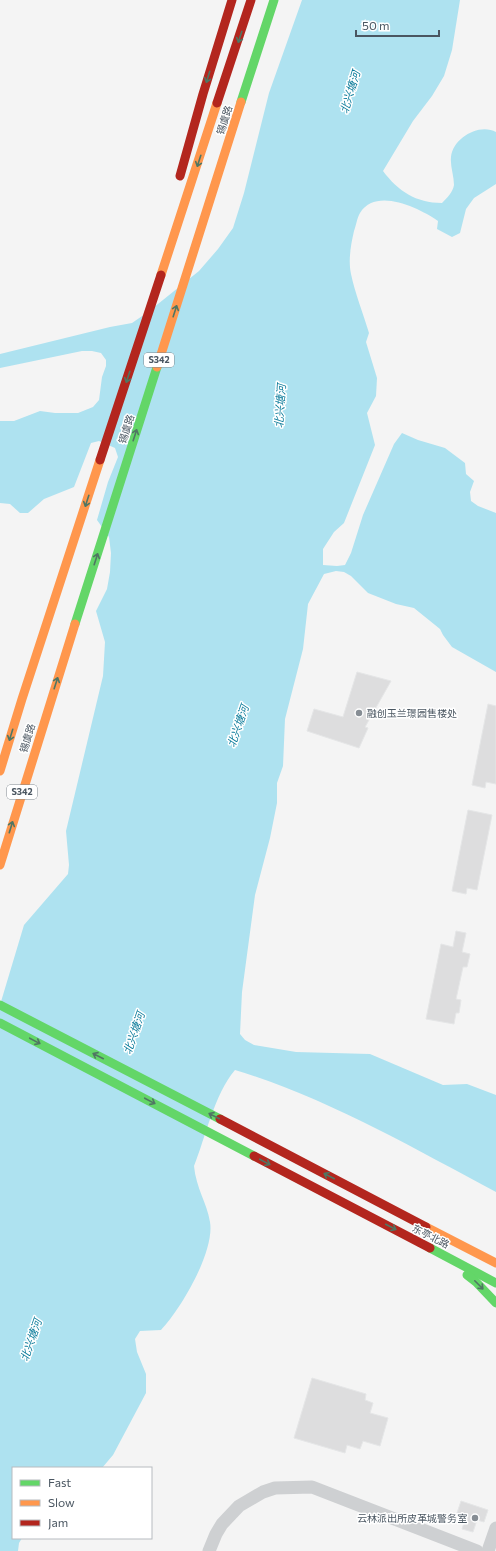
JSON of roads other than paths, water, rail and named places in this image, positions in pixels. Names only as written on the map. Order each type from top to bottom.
[{"type":"main road","points":[[178,184],[203,94],[232,0]]},
{"type":"main road","name":"锡虞路","points":[[0,771],[22,699],[251,0]]},
{"type":"main road","name":"锡虞路","points":[[0,865],[44,720],[274,0]]},
{"type":"main road","points":[[136,352],[166,232]]},
{"type":"main road","name":"东亭北路","points":[[0,1005],[496,1263]]},
{"type":"main road","name":"东亭北路","points":[[0,1023],[438,1251],[496,1283]]},
{"type":"main road","points":[[469,1249],[496,1252]]},
{"type":"main road","points":[[438,1251],[476,1282],[496,1303]]},
{"type":"street","points":[[209,1551],[222,1524],[239,1506],[263,1492],[275,1488],[312,1487],[477,1551]]},
{"type":"street","points":[[488,1551],[496,1528]]},
{"type":"water","name":"北兴塘河","points":[[302,0],[460,0],[452,50],[444,76],[432,96],[413,121],[383,171],[401,190],[408,194],[424,201],[442,203],[450,195],[454,185],[451,157],[456,144],[468,134],[482,129],[496,132],[496,184],[474,198],[466,209],[460,233],[452,237],[437,229],[438,221],[420,211],[398,202],[376,201],[367,205],[359,215],[351,247],[350,269],[369,333],[366,342],[377,378],[376,396],[367,413],[375,445],[344,523],[334,532],[323,549],[323,565],[345,565],[351,553],[363,515],[394,444],[402,433],[418,440],[445,448],[465,463],[466,474],[474,481],[470,492],[471,501],[478,506],[496,513],[496,672],[452,647],[440,629],[414,608],[396,604],[368,593],[351,576],[344,572],[336,571],[324,574],[308,604],[303,649],[285,719],[283,766],[277,783],[277,803],[270,838],[255,895],[242,992],[240,1034],[245,1040],[254,1045],[296,1052],[370,1054],[443,1085],[467,1084],[496,1095],[496,1192],[336,1109],[269,1081],[235,1070],[221,1091],[194,1166],[197,1181],[207,1208],[210,1222],[210,1234],[202,1263],[187,1294],[169,1321],[161,1330],[140,1331],[135,1339],[137,1352],[146,1374],[146,1393],[113,1455],[103,1467],[12,1467],[12,1539],[21,1539],[19,1543],[18,1551],[0,1551],[0,1005],[24,925],[68,874],[69,865],[66,831],[103,676],[105,642],[96,611],[107,589],[111,553],[109,537],[97,520],[108,482],[118,457],[115,448],[99,441],[91,443],[74,487],[44,499],[28,513],[20,513],[10,504],[0,503],[0,421],[14,421],[40,411],[55,413],[78,413],[93,407],[99,400],[106,360],[101,353],[82,351],[0,368],[0,354],[132,323],[199,271],[218,249],[233,228],[244,193],[269,93]]},
{"type":"place","name":"融创玉兰璟园售楼处","points":[[359,713]]},
{"type":"place","name":"云林派出所皮革城警务室","points":[[475,1518]]}]
